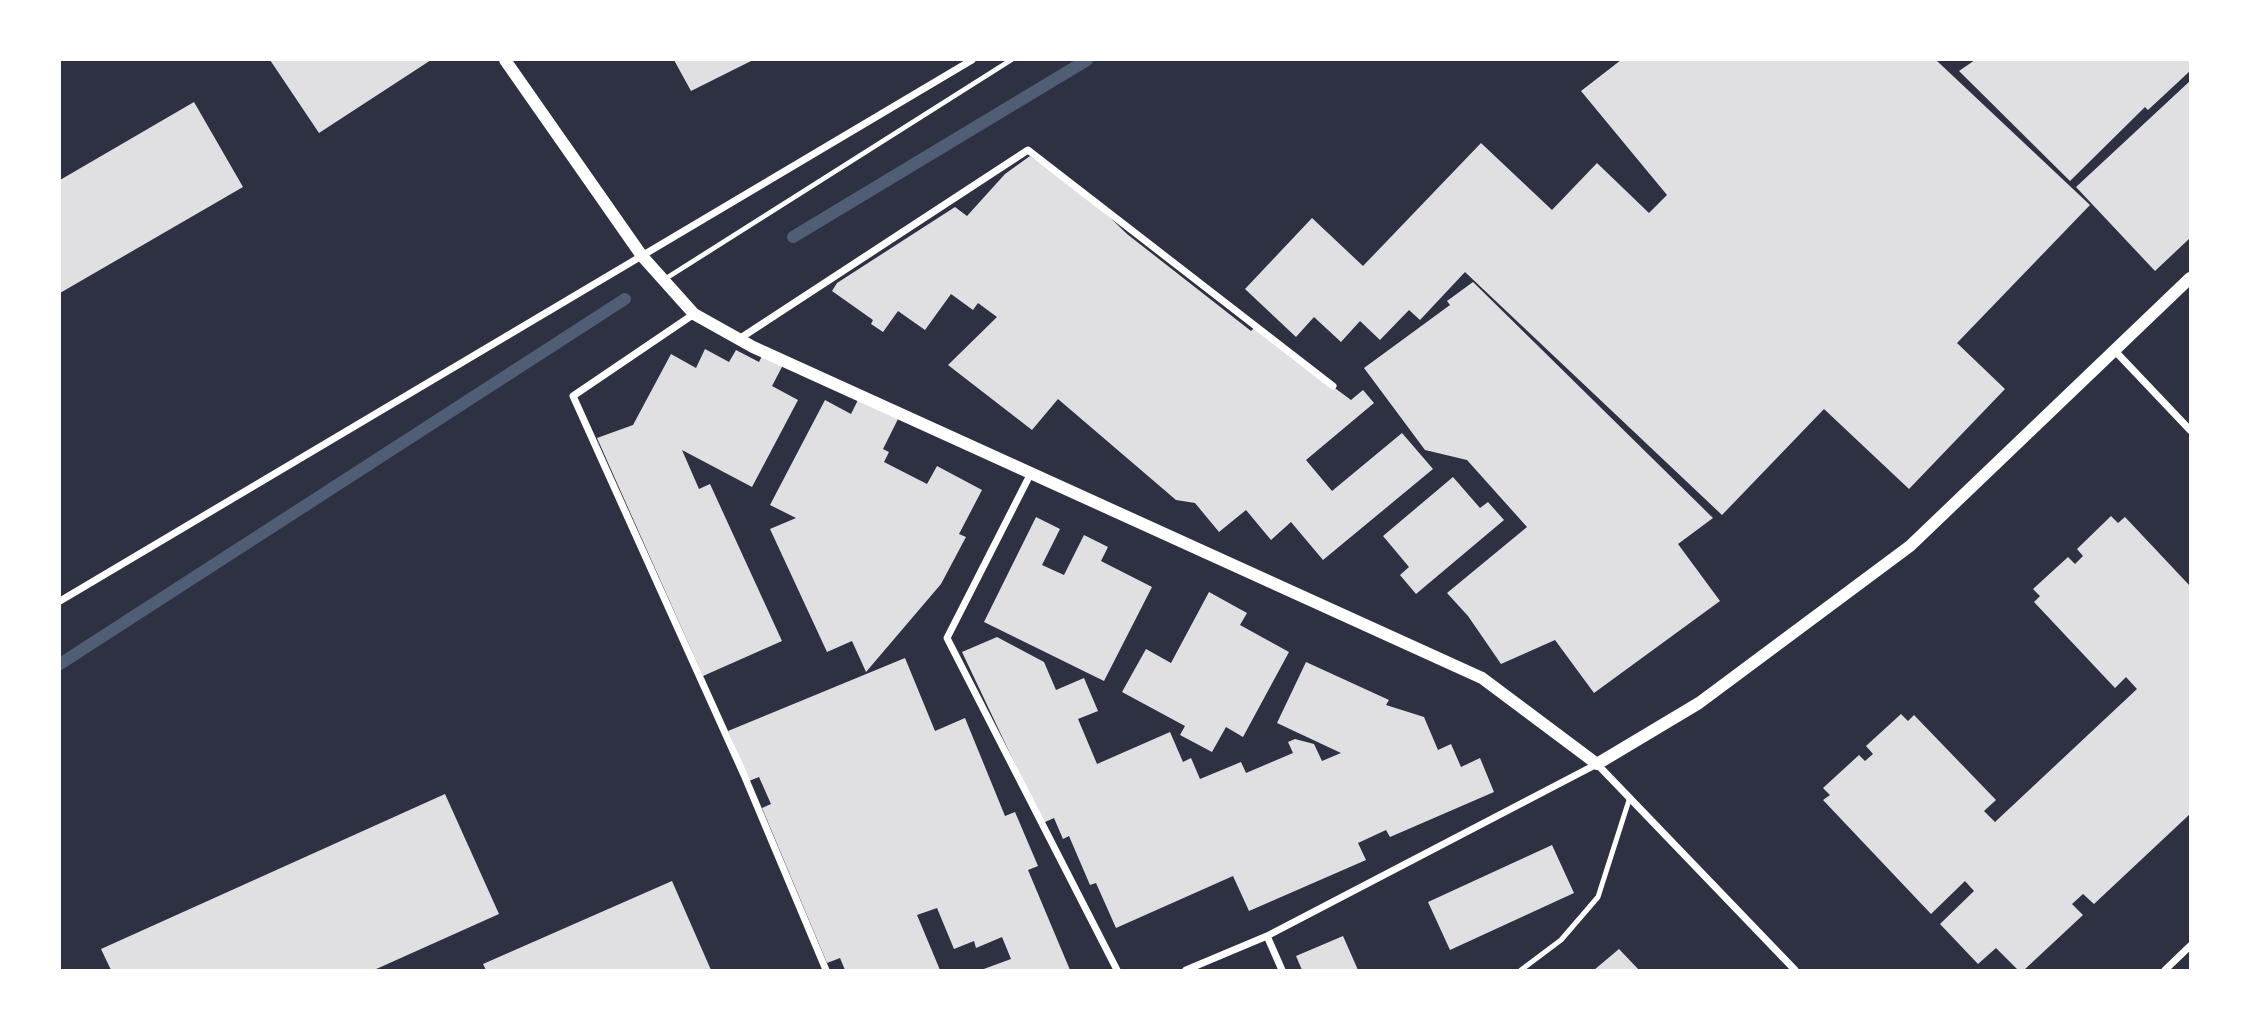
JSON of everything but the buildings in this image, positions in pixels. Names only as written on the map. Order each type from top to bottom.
[{"type":"street","points":[[505,60],[642,256],[694,314],[739,339],[1482,678],[1597,764],[1795,971]]},
{"type":"street","points":[[60,601],[972,60]]},
{"type":"street","points":[[739,339],[1028,150],[1333,386]]},
{"type":"street","points":[[1186,971],[1267,936],[1597,764],[1699,703],[1910,546],[2190,278]]},
{"type":"street","points":[[694,314],[573,396],[744,775],[826,971]]},
{"type":"street","points":[[2115,351],[2190,430]]},
{"type":"street","points":[[1031,473],[947,638],[1117,971]]},
{"type":"street","points":[[1267,936],[1282,971]]},
{"type":"street","points":[[2165,971],[2190,946]]},
{"type":"lane","points":[[663,280],[1011,60]]},
{"type":"lane","points":[[1521,971],[1561,940],[1598,897],[1629,797]]},
{"type":"waterway","points":[[793,237],[1087,60]]},
{"type":"waterway","points":[[60,664],[625,299]]}]
